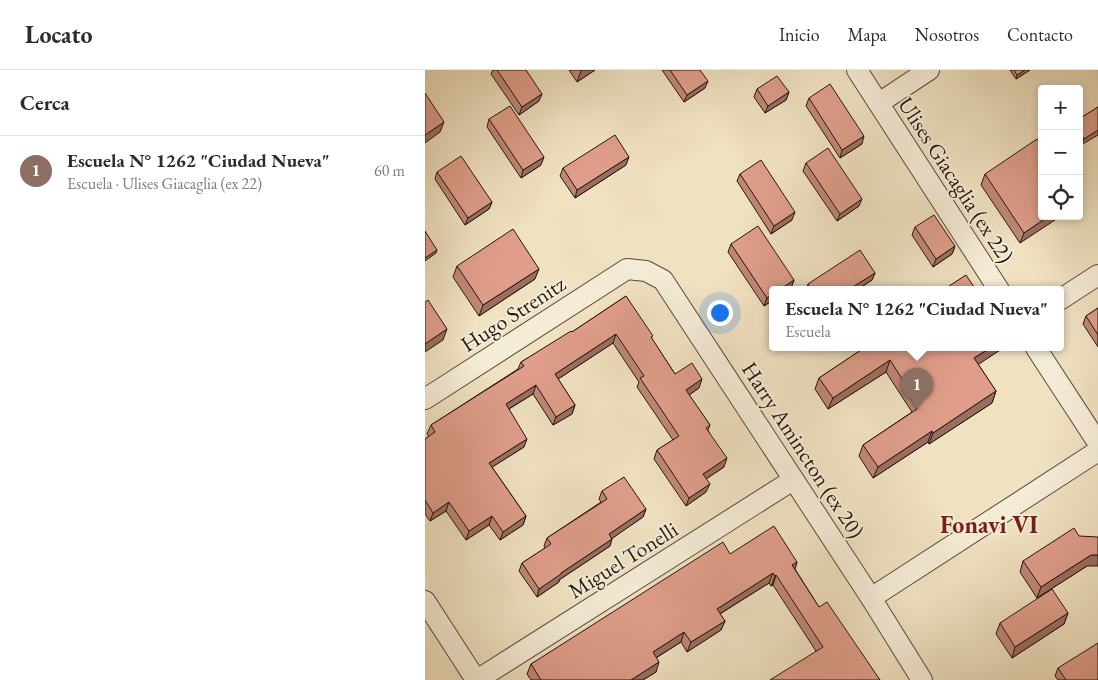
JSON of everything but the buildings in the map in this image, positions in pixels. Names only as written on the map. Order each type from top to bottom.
[{"type":"street","name":"Ulises Giacaglia (ex 22)","points":[[857,70],[996,286]]},
{"type":"street","points":[[879,103],[929,70]]},
{"type":"street","name":"Hugo Strenitz","points":[[425,399],[627,269]]},
{"type":"street","name":"Harry Amincton (ex 20)","points":[[627,269],[645,271],[663,280],[923,680]]},
{"type":"street","points":[[1064,297],[1098,275]]},
{"type":"street","points":[[1038,351],[1098,443]]},
{"type":"street","points":[[871,598],[1098,451]]},
{"type":"street","name":"Miguel Tonelli","points":[[476,680],[793,480]]},
{"type":"street","points":[[425,601],[476,680]]},
{"type":"place","name":"Escuela N° 1262 \"Ciudad Nueva\"","points":[[917,409]]},
{"type":"district","name":"Fonavi VI","points":[[989,524]]}]
